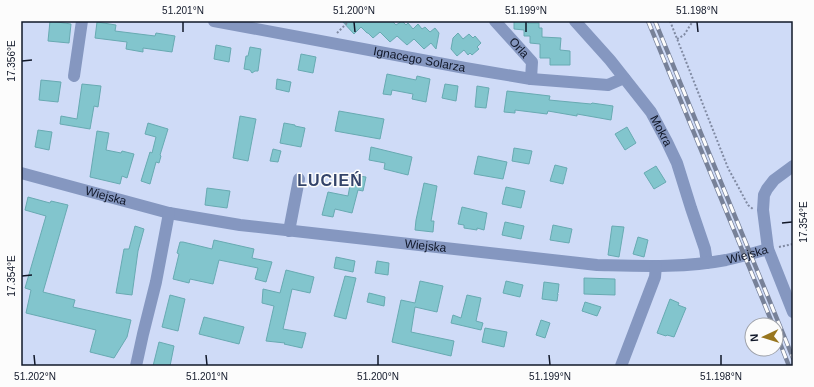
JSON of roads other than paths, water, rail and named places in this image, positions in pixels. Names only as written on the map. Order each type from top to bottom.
[{"type":"street","points":[[74,76],[82,21]]},
{"type":"street","name":"Ignacego Solarza","points":[[215,21],[465,68],[532,79],[608,85],[624,78]]},
{"type":"street","name":"Orla","points":[[495,21],[532,62],[532,79]]},
{"type":"street","name":"Mokra","points":[[574,21],[610,60],[651,112],[677,163],[705,249],[707,263]]},
{"type":"street","points":[[768,249],[763,210],[764,194],[774,180],[793,166]]},
{"type":"street","name":"Wiejska","points":[[21,173],[169,213],[240,225],[597,265],[656,266],[707,263],[744,256],[768,249],[793,312]]},
{"type":"street","points":[[289,231],[299,179]]},
{"type":"street","points":[[136,366],[156,282],[169,213]]},
{"type":"street","points":[[621,366],[655,276],[656,266]]},
{"type":"railway","points":[[648,21],[770,317]]},
{"type":"railway","points":[[655,21],[793,358]]},
{"type":"railway","points":[[784,353],[789,366]]},
{"type":"district","name":"LUCIEŃ","points":[[330,180]]}]
